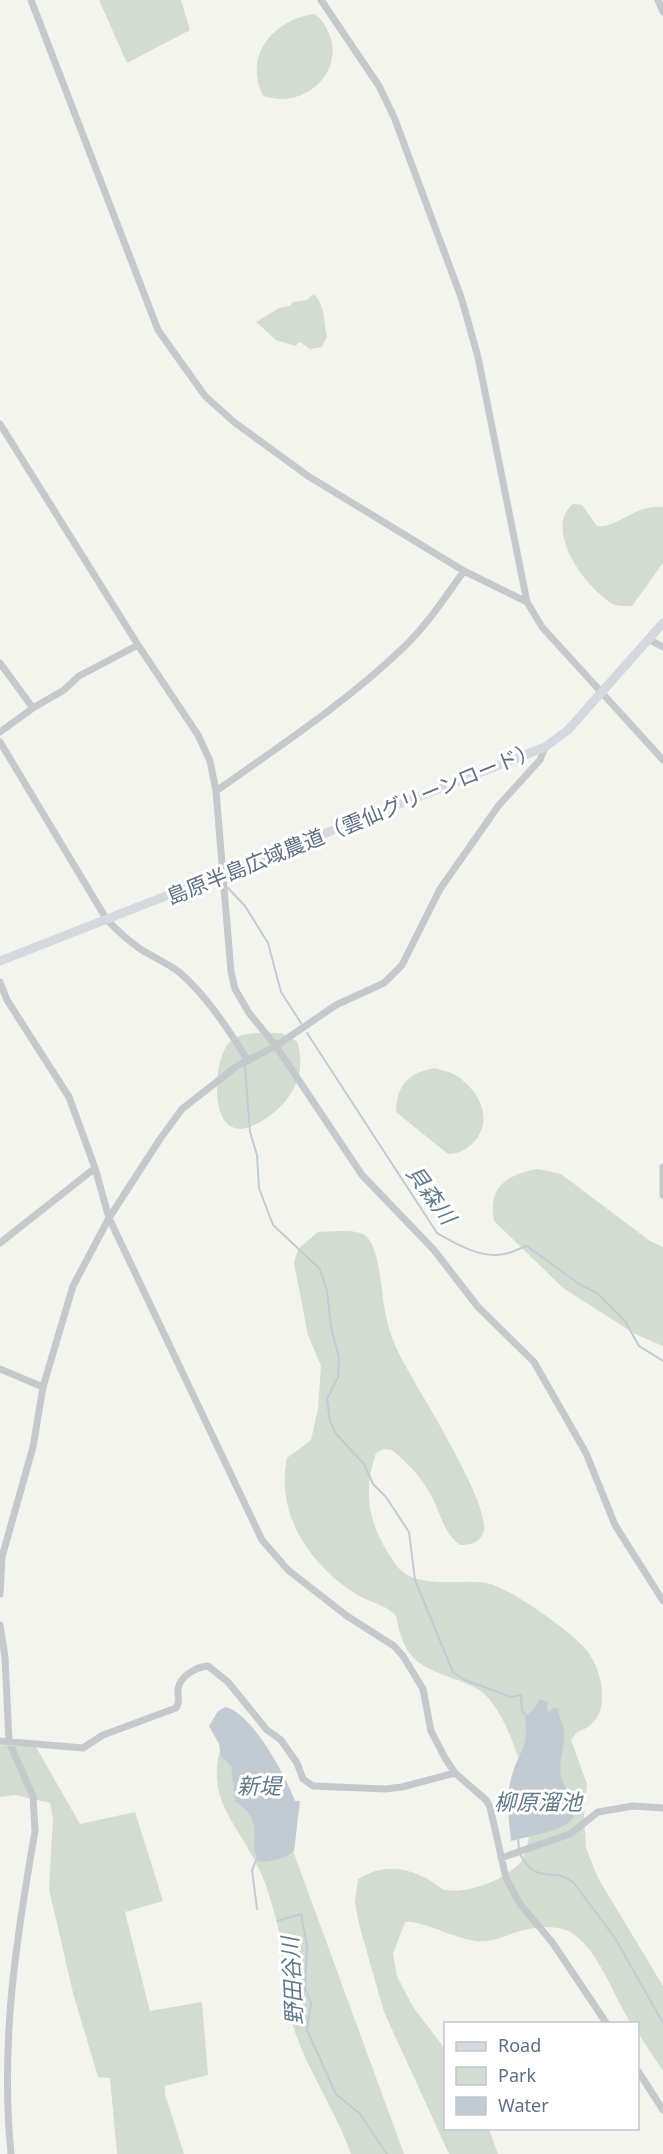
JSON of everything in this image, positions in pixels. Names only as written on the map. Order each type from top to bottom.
[{"type":"street","points":[[31,0],[158,330],[205,396],[234,423],[308,476],[464,572],[527,602]]},
{"type":"street","points":[[321,0],[379,86],[394,117],[461,297],[478,357],[527,602],[542,627],[663,760]]},
{"type":"street","points":[[658,0],[663,12]]},
{"type":"street","points":[[0,424],[138,645],[198,735],[210,761],[216,791],[228,947],[235,988],[249,1013],[276,1046],[362,1175],[434,1250],[478,1307],[534,1362],[586,1453],[615,1525],[663,1601]]},
{"type":"street","points":[[216,791],[350,693],[404,647],[428,621],[464,572]]},
{"type":"street","name":"島原半島広域農道（雲仙グリーンロード）","points":[[0,961],[222,876],[545,747],[568,730],[663,623]]},
{"type":"street","points":[[648,639],[663,647]]},
{"type":"street","points":[[0,732],[33,708],[64,690],[79,676],[138,645]]},
{"type":"street","points":[[0,663],[33,708]]},
{"type":"street","points":[[0,742],[107,920],[125,938],[143,951],[165,962],[186,979],[232,1036],[248,1061]]},
{"type":"street","points":[[0,1594],[2,1557],[33,1447],[43,1387],[73,1286],[109,1218],[160,1138],[182,1109],[248,1061],[276,1046],[336,1005],[384,983],[402,964],[440,889],[499,805],[540,760],[545,747]]},
{"type":"street","points":[[0,982],[7,1000],[69,1097],[95,1168],[109,1218],[262,1540],[288,1570],[347,1616],[394,1646],[403,1656],[423,1689],[431,1731],[455,1773],[486,1800],[490,1808],[506,1878],[520,1904],[552,1942],[606,2022]]},
{"type":"street","points":[[663,1167],[663,1195]]},
{"type":"street","points":[[0,1243],[95,1168]]},
{"type":"street","points":[[0,1369],[43,1387]]},
{"type":"street","points":[[0,1625],[5,1657],[9,1742],[33,1796],[35,1814],[35,1831],[3,2025],[1,2070],[4,2121],[11,2154]]},
{"type":"street","points":[[0,1741],[72,1748],[92,1744],[103,1736],[176,1708],[179,1702],[178,1690],[183,1680],[195,1670],[208,1666],[228,1682],[267,1730],[281,1740],[297,1763],[303,1779],[313,1786],[394,1788],[455,1773]]},
{"type":"street","points":[[501,1858],[570,1834],[598,1812],[633,1806],[663,1808]]},
{"type":"street","points":[[639,2073],[663,2110]]},
{"type":"green space","points":[[99,0],[181,0],[190,30],[127,63]]},
{"type":"green space","points":[[314,14],[326,26],[332,48],[332,59],[322,80],[305,94],[293,98],[263,96],[258,81],[257,67],[266,42],[286,24]]},
{"type":"green space","points":[[314,294],[322,309],[327,336],[322,347],[310,349],[300,342],[295,346],[276,340],[256,322],[279,308],[290,306],[293,302],[307,300]]},
{"type":"green space","points":[[573,504],[582,505],[597,526],[612,524],[643,509],[663,507],[663,563],[632,606],[615,605],[603,597],[591,586],[572,558],[565,543],[563,528],[565,515]]},
{"type":"green space","points":[[281,1033],[297,1041],[300,1053],[298,1077],[289,1097],[262,1121],[244,1129],[232,1127],[225,1121],[220,1111],[218,1099],[218,1071],[226,1047],[232,1040],[243,1035]]},
{"type":"green space","points":[[435,1068],[455,1075],[465,1083],[473,1090],[482,1107],[483,1126],[479,1134],[468,1148],[455,1153],[448,1154],[396,1112],[399,1094],[406,1081],[418,1073]]},
{"type":"green space","points":[[538,1169],[561,1174],[650,1241],[663,1247],[663,1346],[635,1334],[563,1288],[494,1221],[494,1199],[502,1184],[517,1174]]},
{"type":"green space","points":[[318,1232],[357,1232],[367,1237],[372,1244],[378,1263],[386,1316],[393,1340],[467,1476],[478,1501],[484,1521],[483,1534],[479,1540],[460,1545],[446,1529],[428,1490],[409,1466],[392,1450],[384,1449],[376,1453],[369,1492],[372,1517],[381,1541],[396,1565],[411,1577],[422,1580],[481,1582],[491,1584],[514,1595],[545,1615],[583,1647],[595,1665],[602,1688],[602,1705],[598,1715],[592,1724],[577,1732],[571,1740],[587,1784],[584,1816],[586,1848],[598,1878],[663,1986],[663,2071],[639,2035],[639,2022],[630,2022],[592,1953],[569,1931],[540,1927],[522,1930],[496,1939],[476,1941],[420,1924],[405,1922],[393,1954],[397,1976],[413,2007],[444,2048],[444,2130],[489,2130],[498,2154],[449,2154],[384,2012],[355,1902],[358,1879],[383,1869],[408,1871],[426,1878],[445,1890],[452,1891],[486,1884],[513,1870],[520,1863],[527,1847],[530,1827],[524,1780],[509,1733],[490,1700],[476,1688],[434,1671],[416,1660],[404,1643],[396,1616],[387,1608],[356,1594],[324,1568],[311,1553],[291,1518],[286,1499],[287,1458],[311,1440],[318,1409],[321,1366],[308,1335],[294,1263],[298,1249]]},
{"type":"green space","points":[[222,1744],[288,1837],[404,2154],[351,2154],[301,2049],[289,2012],[280,1937],[268,1891],[251,1853],[233,1824],[220,1796],[217,1763]]},
{"type":"green space","points":[[0,1745],[36,1747],[80,1824],[135,1812],[163,1901],[125,1912],[150,2011],[202,2002],[208,2075],[165,2086],[165,2094],[184,2154],[117,2154],[110,2078],[98,2077],[73,1993],[49,1889],[53,1819],[50,1803],[15,1795],[0,1797]]},
{"type":"water","name":"柳原溜池","points":[[540,1699],[548,1702],[549,1712],[554,1707],[559,1709],[564,1736],[560,1765],[561,1776],[575,1808],[574,1815],[572,1820],[559,1828],[511,1841],[508,1808],[510,1783],[525,1742],[525,1717]]},
{"type":"water","name":"新堤","points":[[225,1707],[235,1711],[257,1733],[276,1762],[295,1801],[300,1801],[294,1851],[283,1858],[260,1862],[254,1848],[255,1833],[251,1818],[235,1801],[231,1766],[221,1756],[219,1744],[209,1726],[218,1711]]},
{"type":"waterway","name":"貝森川","points":[[228,888],[245,906],[268,943],[281,992],[301,1023]]},
{"type":"waterway","name":"貝森川","points":[[307,1033],[437,1233],[469,1250],[487,1254],[507,1253],[527,1246],[579,1284],[597,1293],[625,1321],[639,1346],[663,1361]]},
{"type":"waterway","points":[[245,1065],[250,1132],[257,1155],[259,1188],[273,1225],[320,1269],[327,1291],[331,1327],[339,1358],[338,1377],[327,1399],[330,1421],[336,1434],[364,1464],[373,1484],[386,1497],[409,1532],[415,1580],[453,1672],[465,1680],[511,1697],[521,1695],[522,1711],[527,1717]]},
{"type":"waterway","points":[[518,1837],[519,1849]]},
{"type":"waterway","points":[[520,1854],[532,1870],[559,1875],[573,1882],[615,1938],[663,2023]]},
{"type":"waterway","name":"野田谷川","points":[[257,1858],[252,1870],[257,1909]]},
{"type":"waterway","name":"野田谷川","points":[[277,1921],[301,1914],[307,1946],[305,1989],[311,2002],[307,2030],[336,2094],[360,2114],[387,2154]]}]
